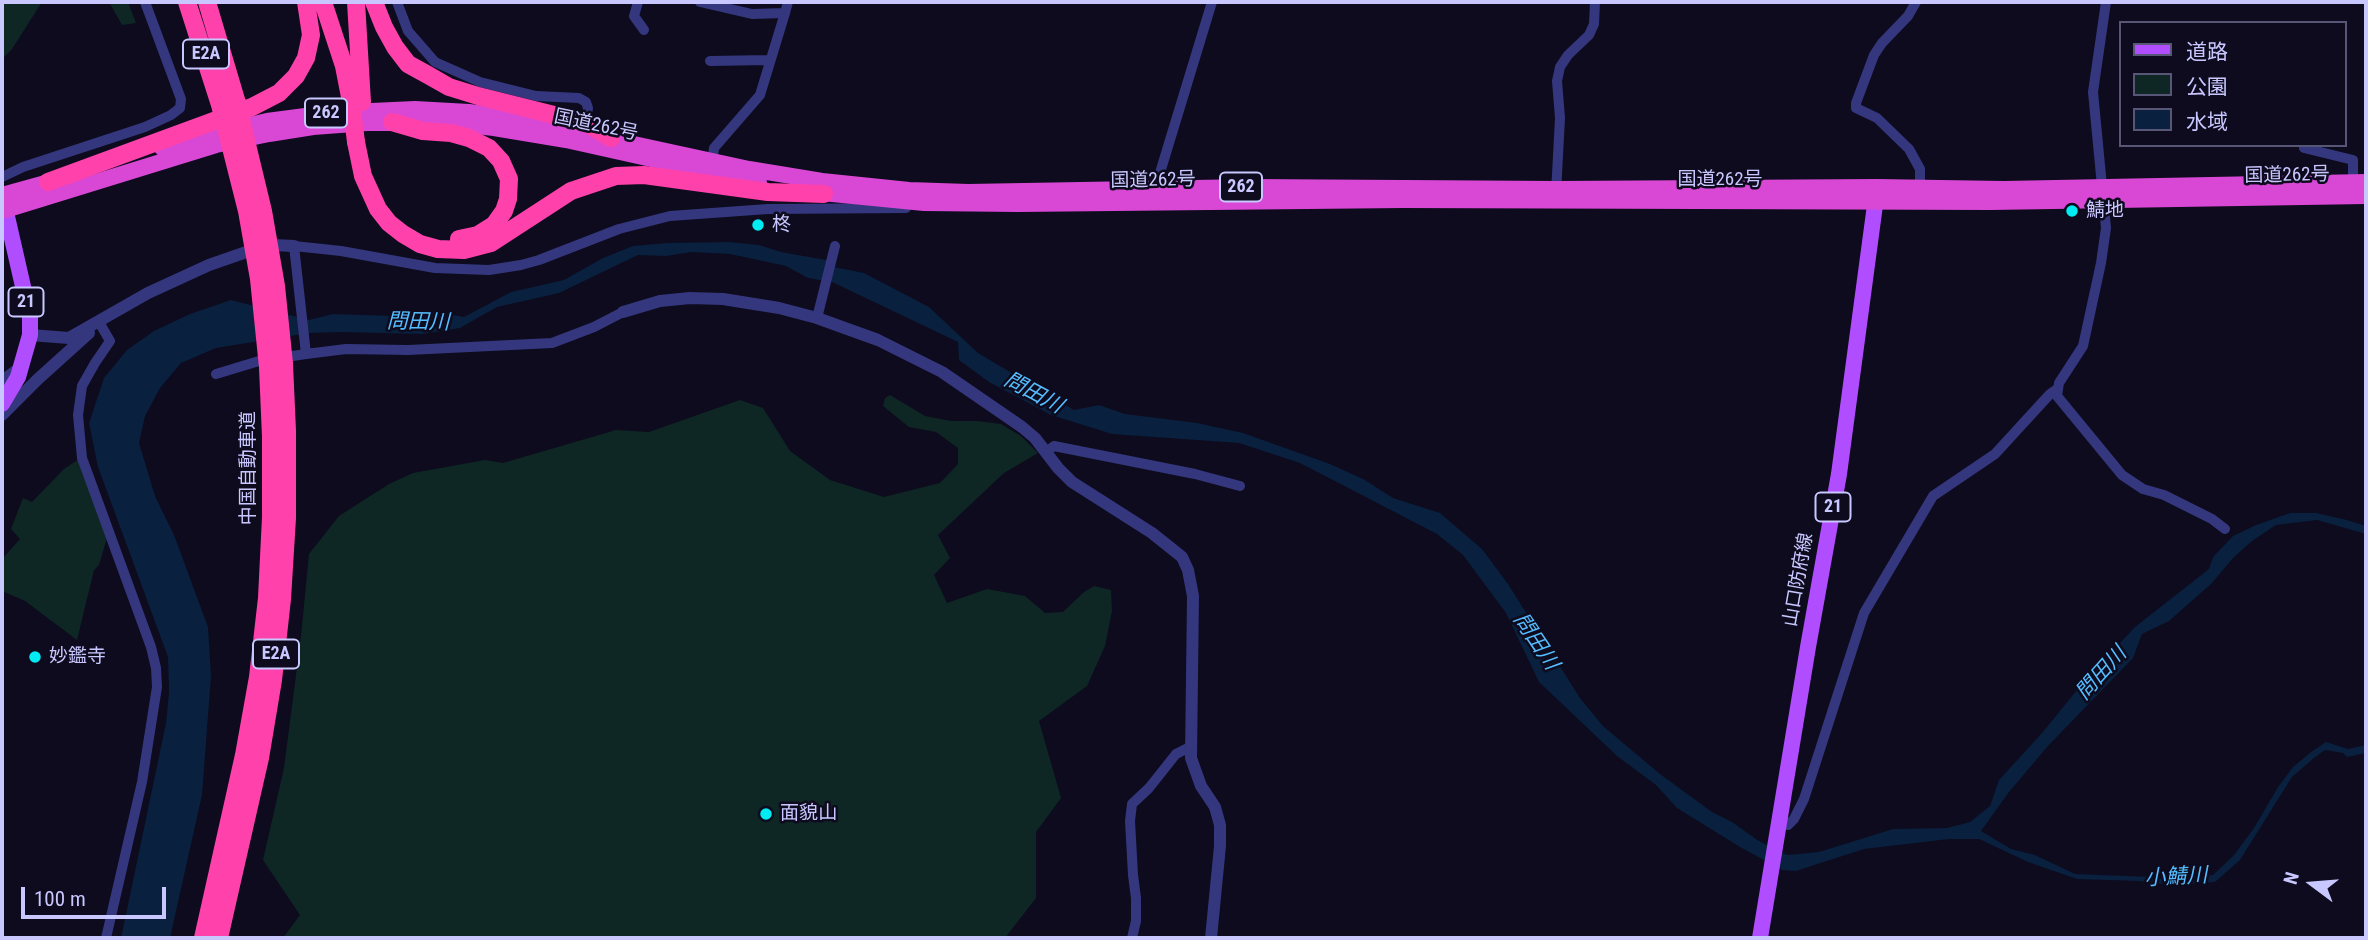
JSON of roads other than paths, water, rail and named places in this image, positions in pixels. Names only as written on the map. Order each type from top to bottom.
[{"type":"highway","name":"中国自動車道","points":[[187,2],[229,105],[263,211],[276,286],[271,517],[262,638],[244,755],[203,938]]},
{"type":"highway","name":"中国自動車道","points":[[207,2],[229,105]]},
{"type":"highway","points":[[48,182],[252,107],[279,93],[296,76],[306,58],[311,35],[306,2]]},
{"type":"highway","points":[[323,2],[357,102]]},
{"type":"highway","points":[[356,2],[357,102],[363,176],[378,209],[389,223],[420,244],[438,249],[464,250],[491,243],[571,191],[616,176],[644,175],[768,192],[824,194]]},
{"type":"highway","points":[[374,2],[384,27],[408,64],[449,87],[584,127],[611,138]]},
{"type":"highway","name":"国道262号","points":[[2,201],[48,182],[207,135],[267,121],[328,113],[415,109],[468,112],[584,127]]},
{"type":"highway","points":[[361,142],[382,196],[390,209],[408,226],[437,238],[457,240],[478,234],[494,225],[504,211],[508,199],[509,179],[501,160],[489,148],[469,138],[451,133],[423,131],[392,122]]},
{"type":"highway","name":"国道262号","points":[[2,201],[216,145],[269,134],[313,127],[392,122],[450,123],[526,133],[728,177],[824,194],[923,203],[1018,204],[1158,195]]},
{"type":"highway","name":"国道262号","points":[[611,138],[712,162],[822,181],[909,190],[968,192],[1158,195],[2103,193],[2366,196]]},
{"type":"highway","name":"国道262号","points":[[1876,194],[1920,188],[2103,193],[2359,182]]},
{"type":"highway","name":"中国自動車道","points":[[219,938],[260,758],[279,626],[287,518],[287,431],[276,366]]},
{"type":"main road","name":"山口防府線","points":[[1760,938],[1839,474],[1876,194]]},
{"type":"main road","name":"21","points":[[2,201],[30,317],[30,335],[23,362],[13,389],[2,404]]},
{"type":"street","points":[[2,177],[23,167],[145,127],[180,108],[181,99],[148,2]]},
{"type":"street","points":[[397,2],[408,31],[435,62],[480,82],[536,96],[579,98],[586,102],[588,108],[584,127]]},
{"type":"street","points":[[638,2],[634,16],[644,30]]},
{"type":"street","points":[[700,2],[752,14],[786,7],[760,95],[714,148],[712,162]]},
{"type":"street","points":[[1158,195],[1159,176],[1212,2]]},
{"type":"street","points":[[1556,195],[1560,149],[1558,74],[1568,55],[1589,35],[1594,24],[1595,2]]},
{"type":"street","points":[[1916,2],[1908,16],[1874,55],[1856,108],[1877,118],[1909,149],[1920,169],[1920,188]]},
{"type":"street","points":[[1778,824],[1788,825],[1804,799],[1864,613],[1933,496],[1995,454],[2057,389],[2082,346],[2104,240],[2103,193],[2093,92],[2106,2]]},
{"type":"street","points":[[710,61],[769,60]]},
{"type":"street","points":[[2304,148],[2353,160],[2359,182]]},
{"type":"street","points":[[30,335],[69,338],[148,293],[209,265],[274,245],[341,251],[435,268],[489,270],[540,260],[619,229],[670,216],[768,209],[1018,204]]},
{"type":"street","points":[[294,246],[305,350]]},
{"type":"street","points":[[817,315],[834,248]]},
{"type":"street","points":[[216,374],[305,350],[408,350],[552,343],[594,327],[639,305],[660,300],[710,298],[817,315],[878,340],[942,372],[1022,426],[1072,482],[1168,544],[1182,557],[1188,570],[1193,596],[1190,747],[1194,770],[1215,807],[1220,825],[1211,938]]},
{"type":"street","points":[[2,415],[99,322]]},
{"type":"street","points":[[99,322],[110,341],[82,386],[78,415],[82,458],[151,647],[157,687],[142,782],[106,938]]},
{"type":"street","points":[[2,380],[23,362]]},
{"type":"street","points":[[2057,389],[2059,400],[2122,475],[2143,489],[2164,495],[2225,528]]},
{"type":"street","points":[[1047,451],[1054,446],[1195,474],[1240,486]]},
{"type":"street","points":[[1132,938],[1136,921],[1136,898],[1130,821],[1132,804],[1149,788],[1176,754],[1190,747]]},
{"type":"water","name":"問田川","points":[[729,242],[759,245],[826,260],[834,267],[864,273],[929,307],[978,353],[1074,410],[1099,405],[1125,414],[1197,423],[1243,433],[1330,464],[1365,480],[1393,498],[1440,513],[1482,549],[1508,584],[1580,698],[1603,726],[1660,774],[1712,812],[1787,855],[1819,852],[1893,829],[1947,828],[1970,822],[1990,806],[1999,780],[2135,627],[2209,569],[2213,557],[2233,536],[2290,513],[2316,513],[2347,520],[2366,526],[2366,534],[2317,520],[2276,525],[2252,541],[2211,584],[2169,621],[2142,634],[2133,658],[2048,746],[2009,792],[1981,831],[2011,849],[2035,855],[2075,874],[2168,880],[2213,875],[2234,855],[2254,828],[2293,767],[2311,752],[2326,742],[2348,749],[2366,745],[2366,753],[2347,757],[2343,753],[2325,750],[2314,758],[2292,777],[2240,860],[2215,882],[2172,885],[2077,879],[2028,862],[1979,839],[1949,839],[1864,849],[1796,871],[1782,870],[1677,808],[1656,785],[1617,756],[1539,682],[1506,613],[1463,555],[1437,534],[1300,463],[1239,443],[1112,434],[1051,415],[989,382],[959,360],[958,342],[832,282],[808,278],[786,266],[730,254],[691,252],[666,256],[638,255],[559,293],[497,307],[460,328],[422,334],[309,333],[216,348],[181,363],[160,388],[145,416],[139,443],[155,496],[174,535],[208,627],[211,676],[202,795],[170,938],[121,938],[166,723],[169,692],[168,657],[98,467],[89,423],[104,378],[127,350],[154,331],[190,314],[231,300],[309,320],[333,314],[395,316],[425,310],[464,317],[511,292],[564,280],[603,258],[633,246]]},
{"type":"place","name":"鯖地","points":[[2072,211]]},
{"type":"place","name":"柊","points":[[758,225]]},
{"type":"place","name":"妙鑑寺","points":[[35,657]]},
{"type":"place","name":"面貌山","points":[[766,814]]},
{"type":"water label","name":"小鯖川","points":[[2176,878]]}]
